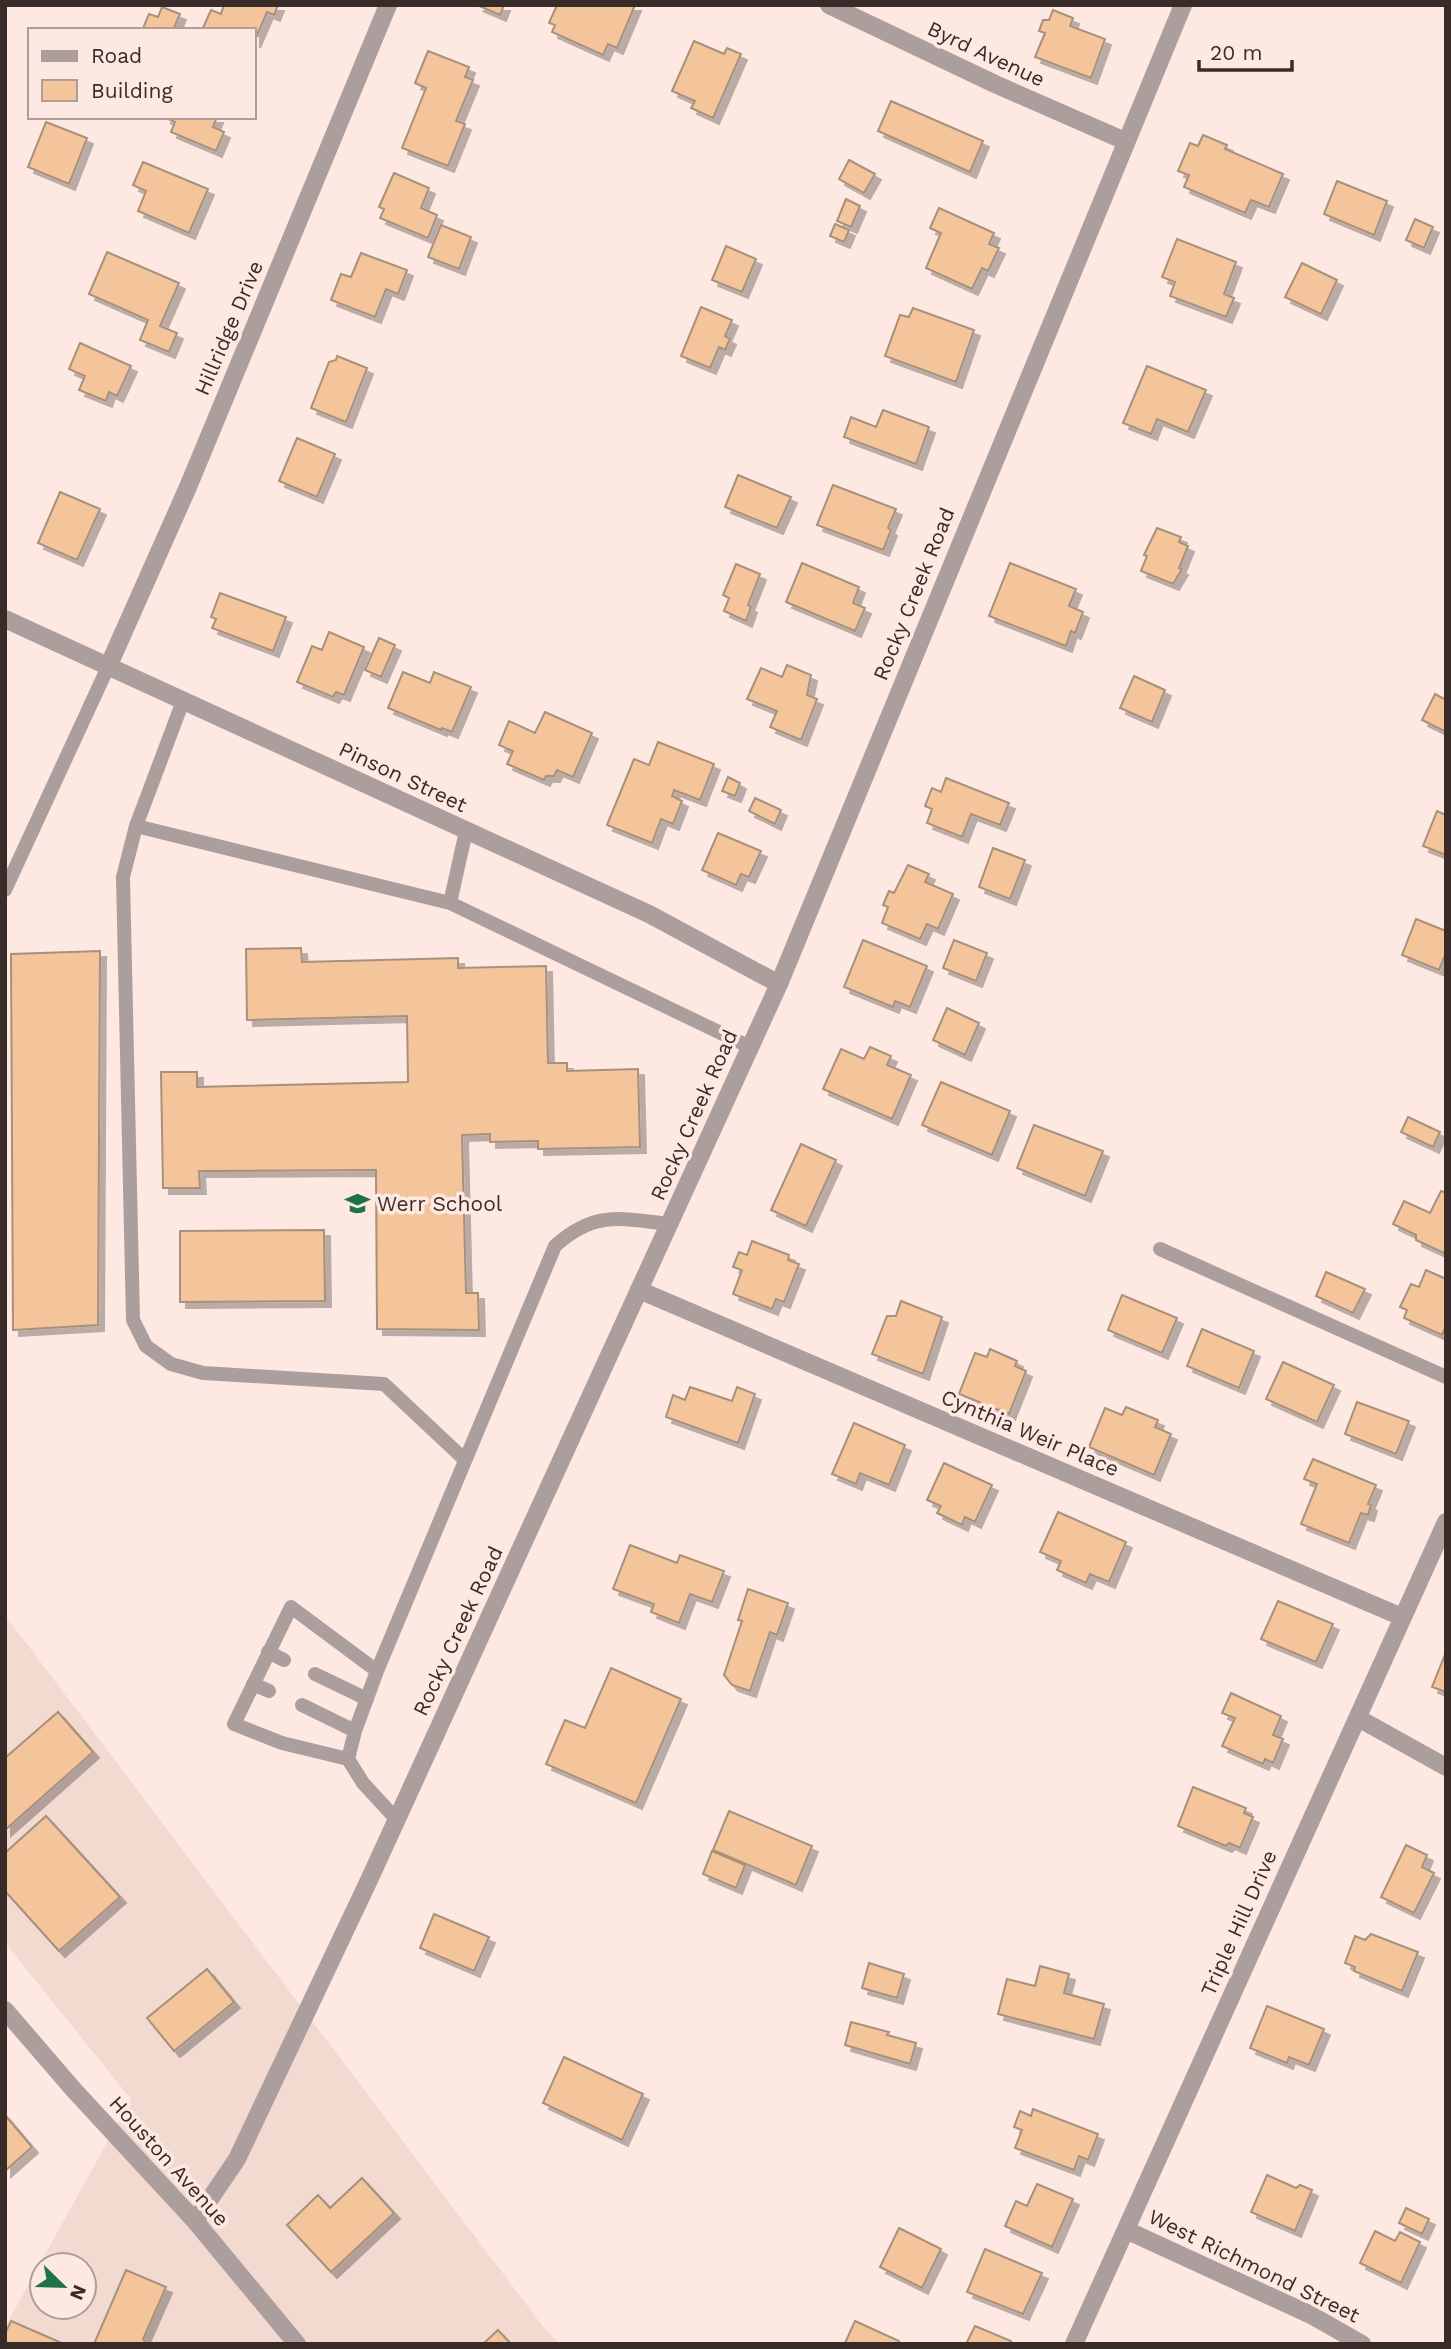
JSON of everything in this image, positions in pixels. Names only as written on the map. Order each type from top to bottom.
[{"type":"street","name":"Hillridge Drive","points":[[107,667],[188,487],[388,5]]},
{"type":"street","name":"Byrd Avenue","points":[[829,5],[995,84],[1125,141]]},
{"type":"street","name":"Rocky Creek Road","points":[[195,2221],[237,2159],[397,1820],[779,984],[1183,5]]},
{"type":"street","name":"Pinson Street","points":[[5,619],[649,915],[779,984]]},
{"type":"street","name":"Cynthia Weir Place","points":[[639,1290],[1402,1617]]},
{"type":"street","name":"Triple Hill Drive","points":[[1074,2344],[1446,1522]]},
{"type":"street","points":[[1358,1718],[1446,1767]]},
{"type":"street","name":"Houston Avenue","points":[[5,2010],[73,2089],[195,2221],[297,2344]]},
{"type":"street","name":"West Richmond Street","points":[[1126,2231],[1311,2315],[1362,2344]]},
{"type":"lane","points":[[5,890],[107,667]]},
{"type":"lane","points":[[183,701],[136,827],[123,877],[134,1320],[146,1346],[172,1364],[203,1373],[384,1384],[465,1460]]},
{"type":"lane","points":[[136,827],[450,904],[750,1047]]},
{"type":"lane","points":[[450,904],[466,831]]},
{"type":"lane","points":[[348,1759],[355,1731],[377,1671],[555,1246],[573,1230],[595,1221],[623,1219],[669,1224]]},
{"type":"lane","points":[[1160,1249],[1446,1377]]},
{"type":"lane","points":[[377,1671],[291,1607],[234,1724],[282,1743],[348,1759],[363,1783],[397,1820]]},
{"type":"lane","points":[[268,1653],[284,1660]]},
{"type":"lane","points":[[315,1674],[367,1699]]},
{"type":"lane","points":[[253,1684],[269,1691]]},
{"type":"lane","points":[[302,1705],[355,1731]]},
{"type":"shaded area","points":[[8,1619],[545,2329],[560,2344],[5,2344],[5,2327],[28,2285],[28,2321],[98,2321],[98,2251],[47,2251],[131,2099],[5,1943],[5,1622]]},
{"type":"building","points":[[224,5],[278,5],[274,15],[267,12],[256,37],[256,28],[203,28],[211,10],[221,14]]},
{"type":"building","points":[[477,5],[504,5],[500,15]]},
{"type":"building","points":[[557,5],[635,5],[617,48],[608,44],[603,55],[552,32],[555,25],[549,23]]},
{"type":"building","points":[[162,7],[180,14],[174,28],[143,28],[149,14],[158,17]]},
{"type":"building","points":[[1053,10],[1073,18],[1070,26],[1105,39],[1091,78],[1035,57],[1045,33],[1039,31],[1043,20],[1049,20]]},
{"type":"building","points":[[694,41],[724,54],[727,48],[741,54],[713,118],[691,108],[695,101],[672,91]]},
{"type":"building","points":[[428,51],[469,67],[465,77],[473,80],[456,121],[465,124],[448,166],[402,148],[426,88],[415,83]]},
{"type":"building","points":[[891,101],[983,141],[970,172],[878,131]]},
{"type":"building","points":[[168,119],[216,119],[213,127],[224,132],[216,151],[171,132],[175,122]]},
{"type":"building","points":[[46,122],[87,138],[69,184],[28,167]]},
{"type":"building","points":[[1203,135],[1227,145],[1225,149],[1283,174],[1269,207],[1251,200],[1245,213],[1184,187],[1189,175],[1178,171],[1190,143],[1198,146]]},
{"type":"building","points":[[849,160],[875,174],[864,193],[839,179]]},
{"type":"building","points":[[143,162],[208,189],[189,233],[138,211],[146,191],[133,185]]},
{"type":"building","points":[[394,173],[429,188],[421,208],[437,215],[428,238],[380,218],[384,209],[379,207]]},
{"type":"building","points":[[1337,181],[1387,201],[1374,235],[1324,214]]},
{"type":"building","points":[[846,199],[860,206],[851,227],[837,221]]},
{"type":"building","points":[[939,208],[994,233],[989,244],[999,248],[988,271],[982,268],[972,289],[926,268],[941,233],[930,228]]},
{"type":"building","points":[[1415,219],[1433,227],[1424,248],[1406,240]]},
{"type":"building","points":[[835,224],[849,230],[844,242],[830,236]]},
{"type":"building","points":[[441,225],[471,237],[459,269],[428,257]]},
{"type":"building","points":[[1177,239],[1236,262],[1224,294],[1234,298],[1226,317],[1170,296],[1175,282],[1162,277]]},
{"type":"building","points":[[726,246],[756,259],[742,292],[712,280]]},
{"type":"building","points":[[107,252],[179,283],[160,326],[177,333],[169,352],[140,340],[148,320],[89,294]]},
{"type":"building","points":[[361,253],[407,270],[398,294],[386,289],[375,317],[331,300],[341,274],[351,277]]},
{"type":"building","points":[[1302,263],[1337,280],[1321,314],[1285,297]]},
{"type":"building","points":[[701,307],[732,320],[725,336],[730,339],[725,350],[719,347],[710,368],[681,356]]},
{"type":"building","points":[[913,308],[974,330],[956,382],[885,356],[900,315],[909,317]]},
{"type":"building","points":[[80,343],[131,366],[117,396],[109,392],[106,401],[79,390],[85,376],[69,369]]},
{"type":"building","points":[[337,356],[367,368],[346,422],[311,408],[329,362],[336,360]]},
{"type":"building","points":[[1147,366],[1206,390],[1188,432],[1157,419],[1151,434],[1123,423]]},
{"type":"building","points":[[883,410],[929,427],[916,464],[844,437],[851,417],[876,427]]},
{"type":"building","points":[[297,438],[335,454],[317,497],[279,481]]},
{"type":"building","points":[[738,475],[791,497],[777,528],[725,507]]},
{"type":"building","points":[[833,485],[896,509],[883,550],[817,525]]},
{"type":"building","points":[[60,492],[100,509],[77,560],[38,543]]},
{"type":"building","points":[[1157,528],[1181,537],[1179,542],[1188,546],[1179,568],[1182,569],[1173,584],[1141,571],[1147,556],[1144,555]]},
{"type":"building","points":[[802,563],[859,587],[853,603],[865,608],[855,631],[786,602]]},
{"type":"building","points":[[1010,563],[1076,589],[1069,606],[1083,612],[1075,633],[1071,631],[1066,646],[989,616]]},
{"type":"building","points":[[736,564],[760,574],[748,605],[751,607],[746,621],[724,611],[729,598],[723,595]]},
{"type":"building","points":[[220,593],[286,617],[273,651],[212,628],[216,619],[211,617]]},
{"type":"building","points":[[329,632],[364,647],[344,695],[336,692],[333,697],[297,682],[312,646],[322,650]]},
{"type":"building","points":[[379,638],[395,645],[381,677],[365,670]]},
{"type":"building","points":[[787,665],[811,675],[807,695],[817,699],[801,740],[770,727],[777,711],[747,699],[761,668],[782,677]]},
{"type":"building","points":[[403,672],[430,683],[434,672],[471,687],[452,732],[388,708]]},
{"type":"building","points":[[1134,676],[1165,690],[1152,722],[1120,708]]},
{"type":"building","points":[[1435,694],[1446,700],[1446,732],[1422,720]]},
{"type":"building","points":[[545,712],[592,733],[573,777],[557,770],[554,776],[546,776],[544,780],[507,764],[513,751],[499,745],[509,721],[535,733]]},
{"type":"building","points":[[658,742],[714,764],[700,800],[674,790],[672,796],[682,801],[673,824],[661,819],[652,843],[607,825],[634,759],[649,765]]},
{"type":"building","points":[[728,777],[740,783],[735,796],[722,791]]},
{"type":"building","points":[[946,778],[1009,803],[1000,825],[971,814],[962,837],[927,823],[932,809],[925,806],[932,788],[941,792]]},
{"type":"building","points":[[755,798],[781,810],[775,824],[749,811]]},
{"type":"building","points":[[1437,811],[1446,815],[1446,855],[1423,846]]},
{"type":"building","points":[[718,833],[761,851],[749,877],[741,874],[736,885],[702,870]]},
{"type":"building","points":[[993,848],[1025,860],[1010,899],[979,887]]},
{"type":"building","points":[[908,865],[929,874],[925,882],[953,894],[938,929],[927,924],[920,939],[882,923],[888,907],[883,905],[889,891],[894,893]]},
{"type":"building","points":[[1416,919],[1446,931],[1446,953],[1439,970],[1402,955]]},
{"type":"building","points":[[863,940],[927,966],[910,1007],[895,1001],[893,1007],[844,987]]},
{"type":"building","points":[[954,940],[987,953],[976,981],[943,968]]},
{"type":"building","points":[[301,948],[302,962],[458,958],[458,968],[546,966],[548,1063],[567,1063],[567,1071],[638,1069],[640,1147],[538,1149],[538,1141],[490,1142],[490,1134],[462,1135],[466,1293],[478,1293],[479,1330],[377,1329],[376,1170],[199,1171],[200,1188],[163,1188],[161,1072],[197,1072],[197,1087],[408,1082],[407,1016],[247,1020],[246,949]]},
{"type":"building","points":[[100,951],[98,1325],[13,1330],[11,954]]},
{"type":"building","points":[[947,1008],[979,1023],[965,1055],[933,1040]]},
{"type":"building","points":[[870,1047],[891,1056],[887,1065],[911,1075],[892,1119],[823,1089],[841,1049],[864,1059]]},
{"type":"building","points":[[941,1082],[1010,1111],[992,1155],[922,1125]]},
{"type":"building","points":[[1408,1117],[1440,1132],[1433,1147],[1401,1132]]},
{"type":"building","points":[[1034,1125],[1103,1151],[1085,1196],[1017,1168]]},
{"type":"building","points":[[801,1144],[836,1160],[806,1226],[771,1210]]},
{"type":"building","points":[[1441,1191],[1446,1193],[1446,1254],[1416,1240],[1416,1235],[1393,1224],[1404,1201],[1430,1213]]},
{"type":"building","points":[[324,1230],[325,1301],[180,1302],[180,1231]]},
{"type":"building","points":[[752,1241],[789,1255],[788,1260],[799,1264],[784,1302],[776,1299],[772,1309],[733,1294],[742,1270],[733,1267],[739,1252],[747,1255]]},
{"type":"building","points":[[1426,1270],[1446,1279],[1446,1326],[1442,1335],[1404,1318],[1407,1310],[1400,1307],[1411,1284],[1419,1287]]},
{"type":"building","points":[[1326,1272],[1365,1289],[1353,1313],[1316,1296]]},
{"type":"building","points":[[1122,1295],[1177,1318],[1162,1353],[1108,1330]]},
{"type":"building","points":[[901,1301],[942,1317],[923,1374],[872,1354],[887,1316],[896,1316]]},
{"type":"building","points":[[1202,1329],[1254,1351],[1239,1388],[1187,1366]]},
{"type":"building","points":[[990,1349],[1017,1361],[1015,1366],[1026,1371],[1009,1414],[959,1394],[975,1353],[987,1357]]},
{"type":"building","points":[[1283,1362],[1334,1385],[1317,1422],[1266,1399]]},
{"type":"building","points":[[690,1387],[732,1401],[737,1387],[755,1394],[738,1443],[666,1417],[673,1395],[685,1400]]},
{"type":"building","points":[[1357,1402],[1409,1421],[1396,1454],[1345,1434]]},
{"type":"building","points":[[1126,1407],[1158,1420],[1155,1427],[1171,1434],[1154,1475],[1089,1447],[1105,1408],[1122,1415]]},
{"type":"building","points":[[854,1423],[905,1445],[889,1485],[860,1473],[856,1484],[832,1474]]},
{"type":"building","points":[[1313,1459],[1376,1485],[1368,1504],[1371,1505],[1368,1515],[1361,1513],[1349,1543],[1301,1524],[1317,1484],[1304,1479]]},
{"type":"building","points":[[944,1463],[992,1485],[975,1522],[965,1517],[962,1525],[937,1513],[941,1506],[927,1500]]},
{"type":"building","points":[[1058,1512],[1126,1542],[1109,1582],[1090,1574],[1086,1583],[1057,1570],[1061,1561],[1040,1552]]},
{"type":"building","points":[[630,1545],[677,1563],[680,1555],[724,1571],[712,1602],[690,1594],[679,1623],[651,1612],[654,1604],[613,1589]]},
{"type":"building","points":[[748,1589],[788,1603],[777,1635],[770,1632],[750,1691],[732,1685],[724,1675],[742,1621],[738,1620]]},
{"type":"building","points":[[1278,1601],[1333,1624],[1316,1662],[1261,1639]]},
{"type":"building","points":[[1446,1652],[1446,1692],[1432,1687]]},
{"type":"building","points":[[611,1668],[681,1699],[636,1803],[546,1764],[565,1720],[585,1728]]},
{"type":"building","points":[[1231,1693],[1281,1716],[1273,1735],[1283,1739],[1273,1763],[1265,1759],[1263,1764],[1222,1746],[1235,1718],[1222,1713]]},
{"type":"building","points":[[58,1712],[93,1752],[5,1830],[5,1758]]},
{"type":"building","points":[[1193,1787],[1246,1808],[1244,1813],[1253,1817],[1240,1848],[1229,1843],[1226,1846],[1178,1826]]},
{"type":"building","points":[[729,1811],[812,1846],[796,1885],[713,1850]]},
{"type":"building","points":[[46,1816],[120,1897],[59,1951],[5,1891],[5,1853]]},
{"type":"building","points":[[1406,1845],[1427,1855],[1422,1867],[1434,1873],[1414,1913],[1381,1897]]},
{"type":"building","points":[[712,1851],[745,1865],[736,1888],[703,1874]]},
{"type":"building","points":[[434,1914],[489,1937],[474,1971],[420,1948]]},
{"type":"building","points":[[1371,1934],[1418,1952],[1402,1991],[1354,1971],[1355,1967],[1345,1963],[1355,1936],[1365,1940]]},
{"type":"building","points":[[869,1963],[904,1974],[897,1998],[862,1988]]},
{"type":"building","points":[[1040,1966],[1069,1974],[1064,1993],[1104,2004],[1094,2039],[998,2014],[1007,1979],[1035,1986]]},
{"type":"building","points":[[207,1969],[234,2002],[174,2051],[147,2018]]},
{"type":"building","points":[[1267,2006],[1324,2029],[1309,2065],[1289,2057],[1287,2063],[1250,2048]]},
{"type":"building","points":[[851,2022],[889,2032],[887,2035],[916,2043],[910,2064],[845,2045]]},
{"type":"building","points":[[564,2057],[643,2094],[622,2140],[543,2103]]},
{"type":"building","points":[[1033,2109],[1098,2134],[1088,2160],[1079,2156],[1074,2170],[1015,2148],[1022,2130],[1014,2127],[1020,2111],[1031,2116]]},
{"type":"building","points":[[5,2115],[32,2147],[5,2171]]},
{"type":"building","points":[[1267,2175],[1296,2188],[1300,2185],[1312,2190],[1295,2231],[1251,2212]]},
{"type":"building","points":[[362,2178],[394,2213],[331,2272],[287,2225],[318,2195],[330,2208]]},
{"type":"building","points":[[1037,2184],[1073,2199],[1052,2247],[1005,2226],[1016,2201],[1027,2206]]},
{"type":"building","points":[[1406,2208],[1429,2219],[1422,2234],[1399,2223]]},
{"type":"building","points":[[899,2228],[941,2249],[922,2288],[880,2267]]},
{"type":"building","points":[[1375,2231],[1395,2241],[1400,2232],[1420,2242],[1401,2283],[1360,2263]]},
{"type":"building","points":[[985,2249],[1042,2273],[1023,2314],[967,2292]]},
{"type":"building","points":[[126,2270],[166,2287],[143,2339],[147,2344],[94,2344]]},
{"type":"building","points":[[11,2321],[64,2344],[5,2344],[5,2334]]},
{"type":"building","points":[[855,2321],[899,2341],[898,2344],[845,2343]]},
{"type":"building","points":[[975,2326],[1011,2341],[1010,2344],[966,2344]]},
{"type":"building","points":[[498,2330],[511,2344],[483,2344]]},
{"type":"place","name":"Werr School","points":[[357,1204]]}]
